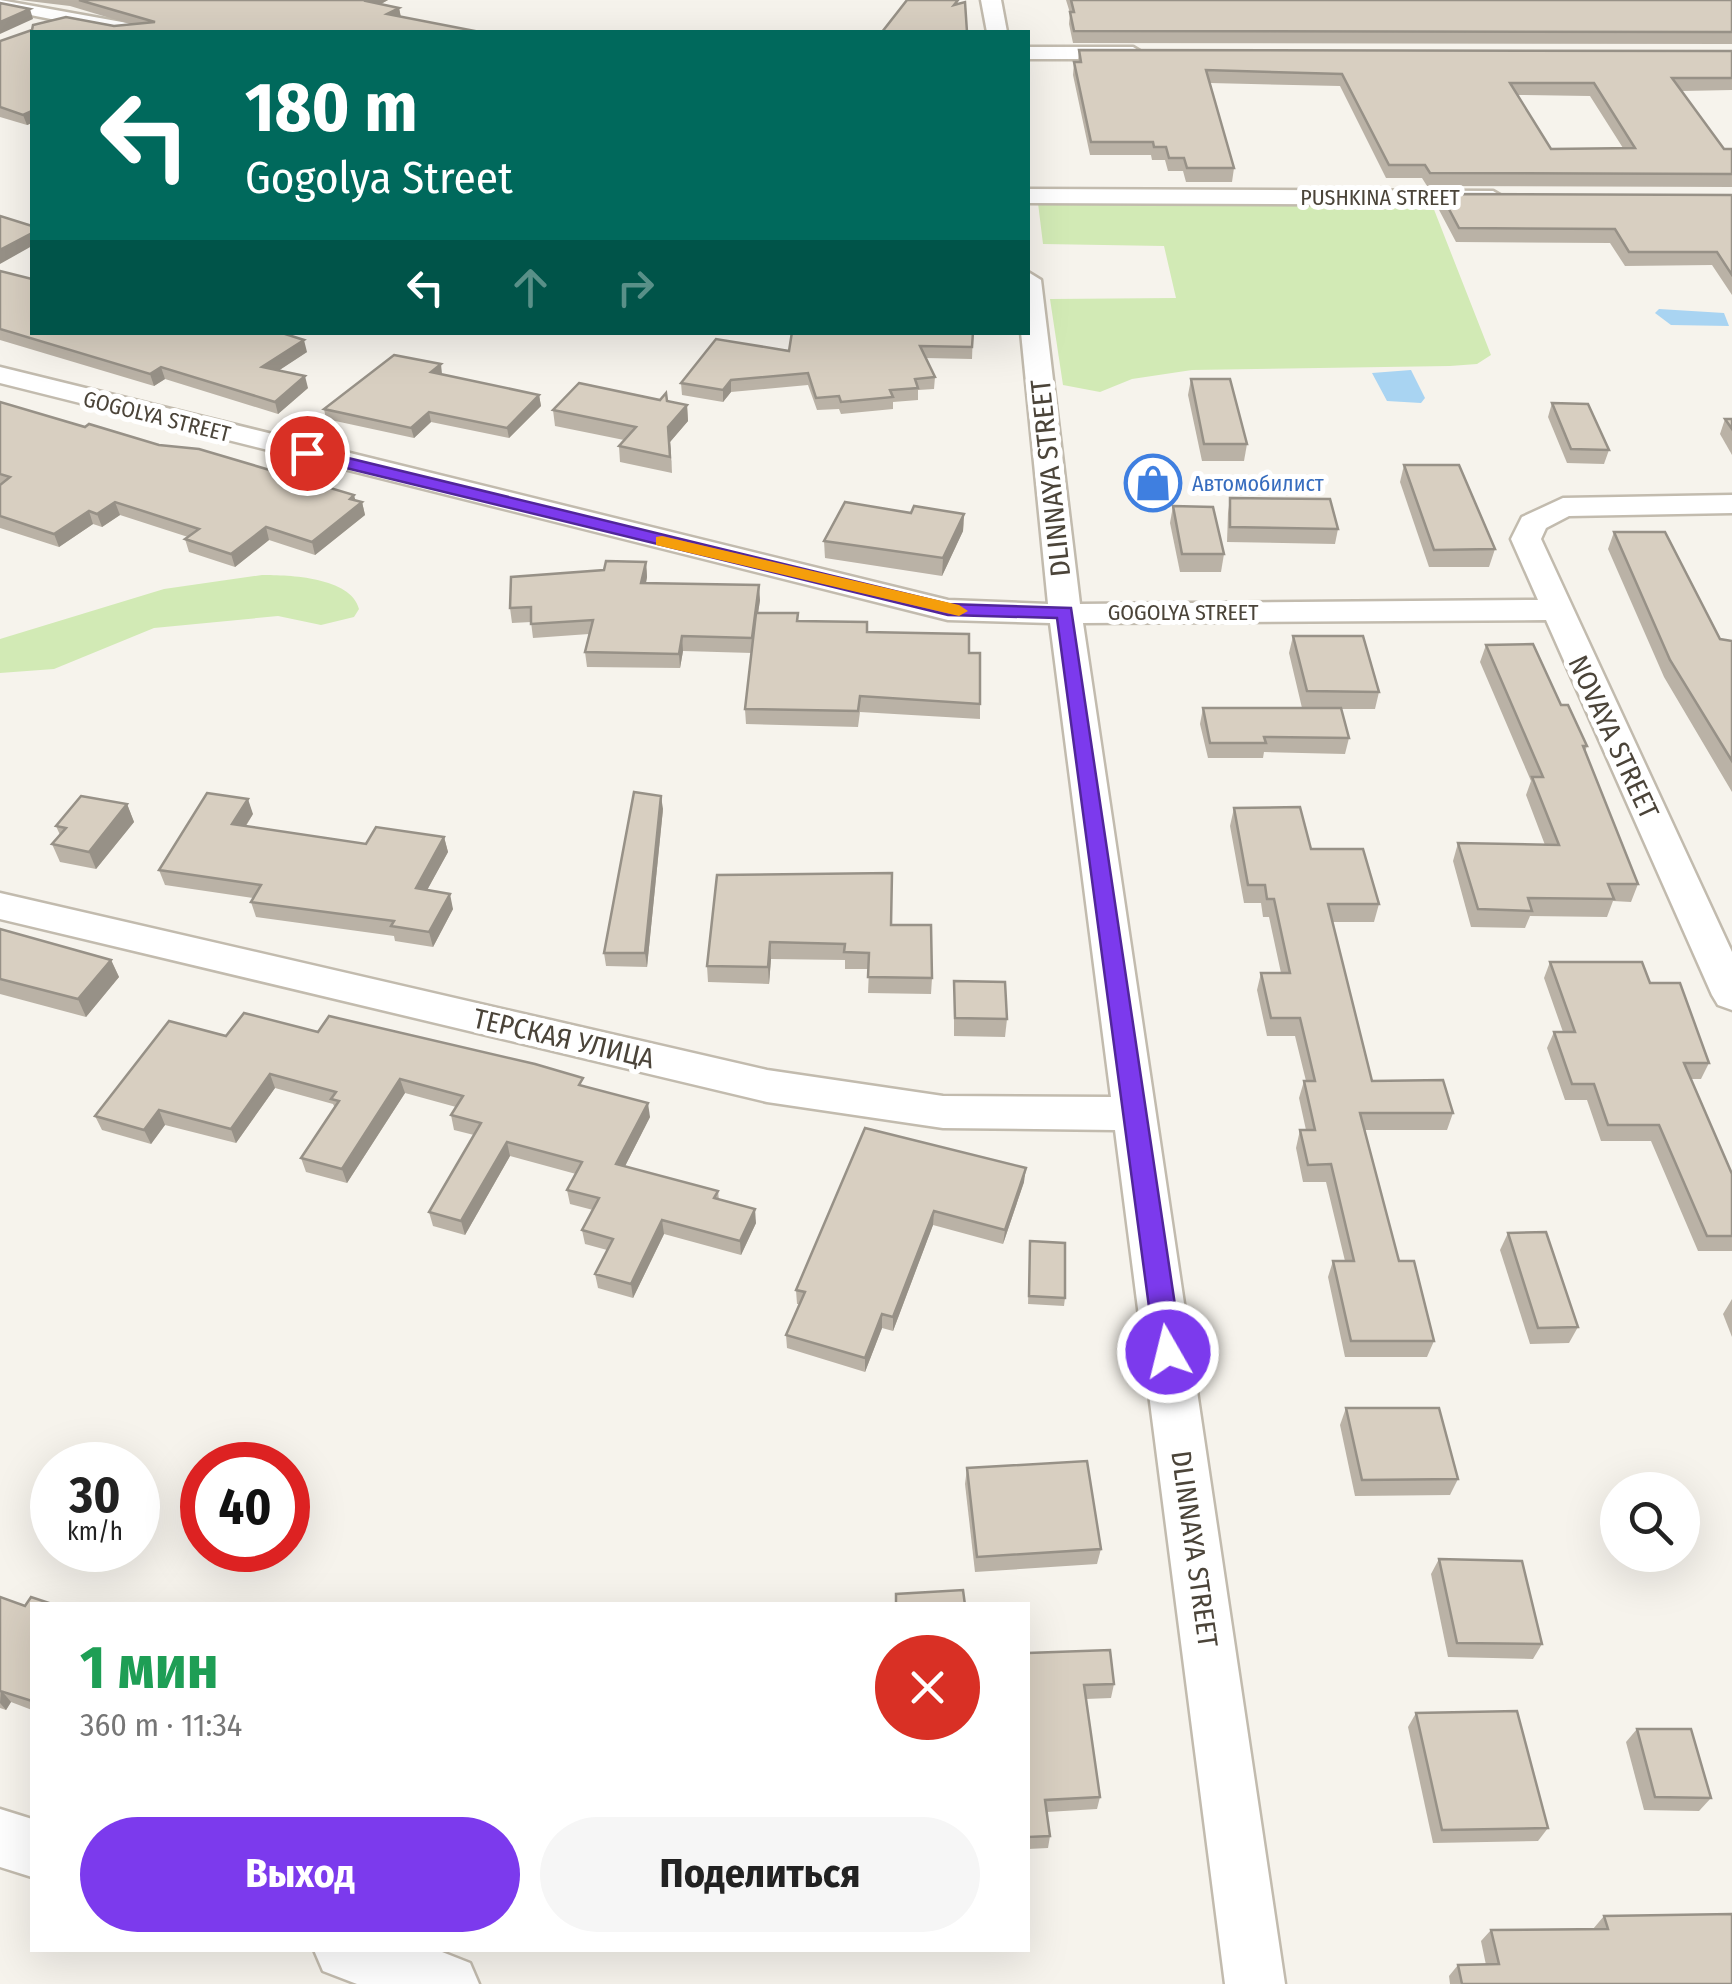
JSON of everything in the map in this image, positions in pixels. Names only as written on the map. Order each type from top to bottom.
[{"type":"street","points":[[34,30],[110,0]]},
{"type":"street","points":[[991,0],[997,30]]},
{"type":"street","points":[[0,3],[134,30]]},
{"type":"street","points":[[1030,53],[1164,53]]},
{"type":"street","name":"PUSHKINA STREET","points":[[1030,196],[1517,198]]},
{"type":"street","name":"DLINNAYA STREET","points":[[1030,298],[1065,612],[1255,1984]]},
{"type":"street","name":"GOGOLYA STREET","points":[[0,374],[948,610],[990,614],[1556,610]]},
{"type":"street","name":"NOVAYA STREET","points":[[1732,504],[1578,505],[1550,510],[1533,523],[1526,539],[1732,995]]},
{"type":"street","name":"ТЕРСКАЯ УЛИЦА","points":[[0,906],[767,1086],[944,1112],[1136,1114]]},
{"type":"street","points":[[0,1838],[30,1847]]},
{"type":"street","points":[[350,1952],[449,1984]]},
{"type":"green space","points":[[1038,203],[1433,207],[1491,355],[1477,364],[1450,366],[1192,370],[1132,379],[1100,392],[1063,385],[1050,299],[1176,298],[1164,246],[1043,244]]},
{"type":"green space","points":[[262,575],[302,577],[332,584],[354,598],[359,609],[354,617],[321,625],[278,616],[154,628],[54,669],[0,673],[0,639],[164,589]]},
{"type":"water","points":[[1659,309],[1724,313],[1729,326],[1671,325],[1655,313]]},
{"type":"water","points":[[1411,370],[1425,398],[1421,403],[1387,401],[1372,373]]},
{"type":"building","points":[[79,0],[367,0],[399,8],[387,14],[470,30],[32,30],[33,25],[66,17],[114,26],[155,22]]},
{"type":"building","points":[[907,0],[958,0],[954,5],[965,2],[967,30],[884,30]]},
{"type":"building","points":[[1071,0],[1732,0],[1732,32],[1074,31]]},
{"type":"building","points":[[0,3],[30,9],[0,22]]},
{"type":"building","points":[[30,31],[30,112],[23,115],[0,107],[0,41]]},
{"type":"building","points":[[1079,50],[1732,51],[1732,78],[1672,78],[1724,149],[1732,149],[1732,174],[1430,173],[1425,165],[1389,165],[1342,74],[1206,70],[1234,168],[1187,168],[1184,158],[1169,158],[1166,147],[1154,147],[1153,142],[1091,142],[1074,62],[1081,62]],"holes":[[[1510,83],[1594,83],[1635,148],[1551,149]]]},
{"type":"building","points":[[1441,194],[1732,195],[1732,275],[1717,252],[1629,252],[1615,229],[1459,228]]},
{"type":"building","points":[[0,216],[30,225],[30,234],[0,250]]},
{"type":"building","points":[[0,271],[30,278],[30,335],[288,335],[304,340],[262,367],[305,376],[275,402],[161,367],[150,374],[0,329]]},
{"type":"building","points":[[792,335],[973,335],[972,347],[920,346],[935,377],[915,379],[918,388],[890,390],[893,397],[841,402],[839,396],[816,398],[808,373],[731,380],[723,390],[681,383],[716,339],[789,351]]},
{"type":"building","points":[[394,355],[441,364],[431,372],[539,395],[507,428],[429,412],[411,428],[324,409]]},
{"type":"building","points":[[1191,379],[1230,379],[1247,444],[1204,444]]},
{"type":"building","points":[[579,383],[660,400],[666,393],[667,401],[687,405],[668,427],[670,457],[619,446],[636,427],[553,410]]},
{"type":"building","points":[[0,402],[159,445],[199,449],[354,495],[350,499],[362,502],[312,542],[266,527],[231,554],[185,539],[199,529],[115,502],[97,514],[89,511],[54,534],[0,516],[0,485],[10,477],[0,474]]},
{"type":"building","points":[[1552,403],[1588,404],[1609,450],[1571,449]]},
{"type":"building","points":[[1404,465],[1459,465],[1495,549],[1434,550]]},
{"type":"building","points":[[1230,498],[1330,499],[1338,529],[1230,527]]},
{"type":"building","points":[[845,502],[911,513],[914,506],[964,514],[943,558],[824,541]]},
{"type":"building","points":[[1173,506],[1213,507],[1224,554],[1182,554]]},
{"type":"building","points":[[1614,532],[1665,532],[1720,639],[1732,641],[1732,761],[1670,660]]},
{"type":"building","points":[[606,561],[646,562],[641,583],[759,585],[752,638],[682,636],[679,654],[585,652],[593,620],[531,624],[531,607],[510,608],[511,577],[604,570]]},
{"type":"building","points":[[756,613],[798,613],[797,621],[867,622],[867,632],[969,634],[969,653],[980,653],[980,704],[860,696],[858,711],[745,709]]},
{"type":"building","points":[[1293,636],[1363,636],[1379,692],[1307,691]]},
{"type":"building","points":[[1533,644],[1561,705],[1568,705],[1587,746],[1583,746],[1638,884],[1608,884],[1614,899],[1528,898],[1532,911],[1478,909],[1458,843],[1559,845],[1532,777],[1543,777],[1486,645]]},
{"type":"building","points":[[1203,708],[1341,708],[1349,738],[1264,737],[1266,743],[1210,743]]},
{"type":"building","points":[[634,792],[661,796],[645,953],[604,953]]},
{"type":"building","points":[[207,793],[248,799],[232,824],[366,844],[376,827],[444,837],[416,888],[450,894],[429,932],[391,926],[394,921],[251,902],[261,885],[159,870]]},
{"type":"building","points":[[81,796],[127,804],[89,852],[52,844],[66,828],[56,826]]},
{"type":"building","points":[[1300,807],[1311,849],[1363,849],[1379,904],[1328,904],[1372,1081],[1443,1080],[1453,1113],[1360,1113],[1399,1261],[1414,1261],[1434,1341],[1351,1341],[1333,1261],[1354,1261],[1331,1164],[1308,1165],[1300,1130],[1315,1130],[1304,1081],[1315,1081],[1300,1018],[1271,1018],[1261,973],[1290,973],[1274,899],[1267,899],[1265,885],[1248,885],[1234,808]]},
{"type":"building","points":[[892,873],[891,925],[931,925],[932,978],[868,977],[869,953],[844,952],[845,944],[770,942],[768,967],[707,966],[717,875]]},
{"type":"building","points":[[0,929],[111,960],[78,999],[0,979]]},
{"type":"building","points":[[1550,962],[1642,962],[1650,983],[1680,983],[1709,1063],[1684,1063],[1732,1174],[1732,1236],[1707,1236],[1659,1125],[1608,1125],[1594,1084],[1572,1084],[1554,1032],[1575,1032]]},
{"type":"building","points":[[954,981],[1005,982],[1007,1019],[955,1018]]},
{"type":"building","points":[[244,1013],[318,1032],[329,1016],[583,1078],[579,1085],[648,1103],[616,1164],[718,1191],[714,1198],[755,1209],[740,1241],[662,1220],[631,1284],[595,1274],[613,1239],[582,1230],[599,1198],[567,1190],[582,1162],[507,1142],[461,1221],[429,1212],[481,1123],[451,1115],[463,1096],[400,1079],[342,1169],[301,1158],[339,1101],[331,1099],[336,1092],[270,1074],[231,1129],[159,1110],[144,1130],[95,1116],[169,1021],[226,1036]]},
{"type":"building","points":[[865,1128],[1026,1168],[1005,1230],[934,1211],[893,1317],[882,1314],[865,1358],[786,1335],[805,1292],[796,1290]]},
{"type":"building","points":[[1546,1232],[1578,1327],[1538,1328],[1508,1233]]},
{"type":"building","points":[[1030,1241],[1065,1243],[1065,1298],[1029,1296]]},
{"type":"building","points":[[1346,1408],[1439,1408],[1458,1479],[1362,1480]]},
{"type":"building","points":[[1087,1461],[1101,1549],[977,1557],[967,1468]]},
{"type":"building","points":[[1439,1559],[1522,1561],[1542,1644],[1457,1643]]},
{"type":"building","points":[[963,1590],[965,1602],[896,1602],[896,1594]]},
{"type":"building","points":[[0,1597],[25,1606],[31,1597],[46,1602],[30,1602],[30,1700],[0,1691]]},
{"type":"building","points":[[1110,1650],[1114,1684],[1084,1685],[1100,1797],[1045,1800],[1050,1836],[1030,1837],[1030,1653]]},
{"type":"building","points":[[1517,1711],[1548,1828],[1442,1830],[1416,1713]]},
{"type":"building","points":[[1637,1729],[1691,1729],[1711,1798],[1655,1797]]},
{"type":"building","points":[[1732,1914],[1732,1984],[1462,1984],[1458,1965],[1499,1964],[1491,1930],[1608,1929],[1604,1916]]},
{"type":"slow traffic","points":[[662,541],[959,611]]},
{"type":"place","name":"Автомобилист","points":[[1153,483]]},
{"type":"route","points":[[307,453],[948,610],[990,614],[1065,612],[1168,1352]]}]
